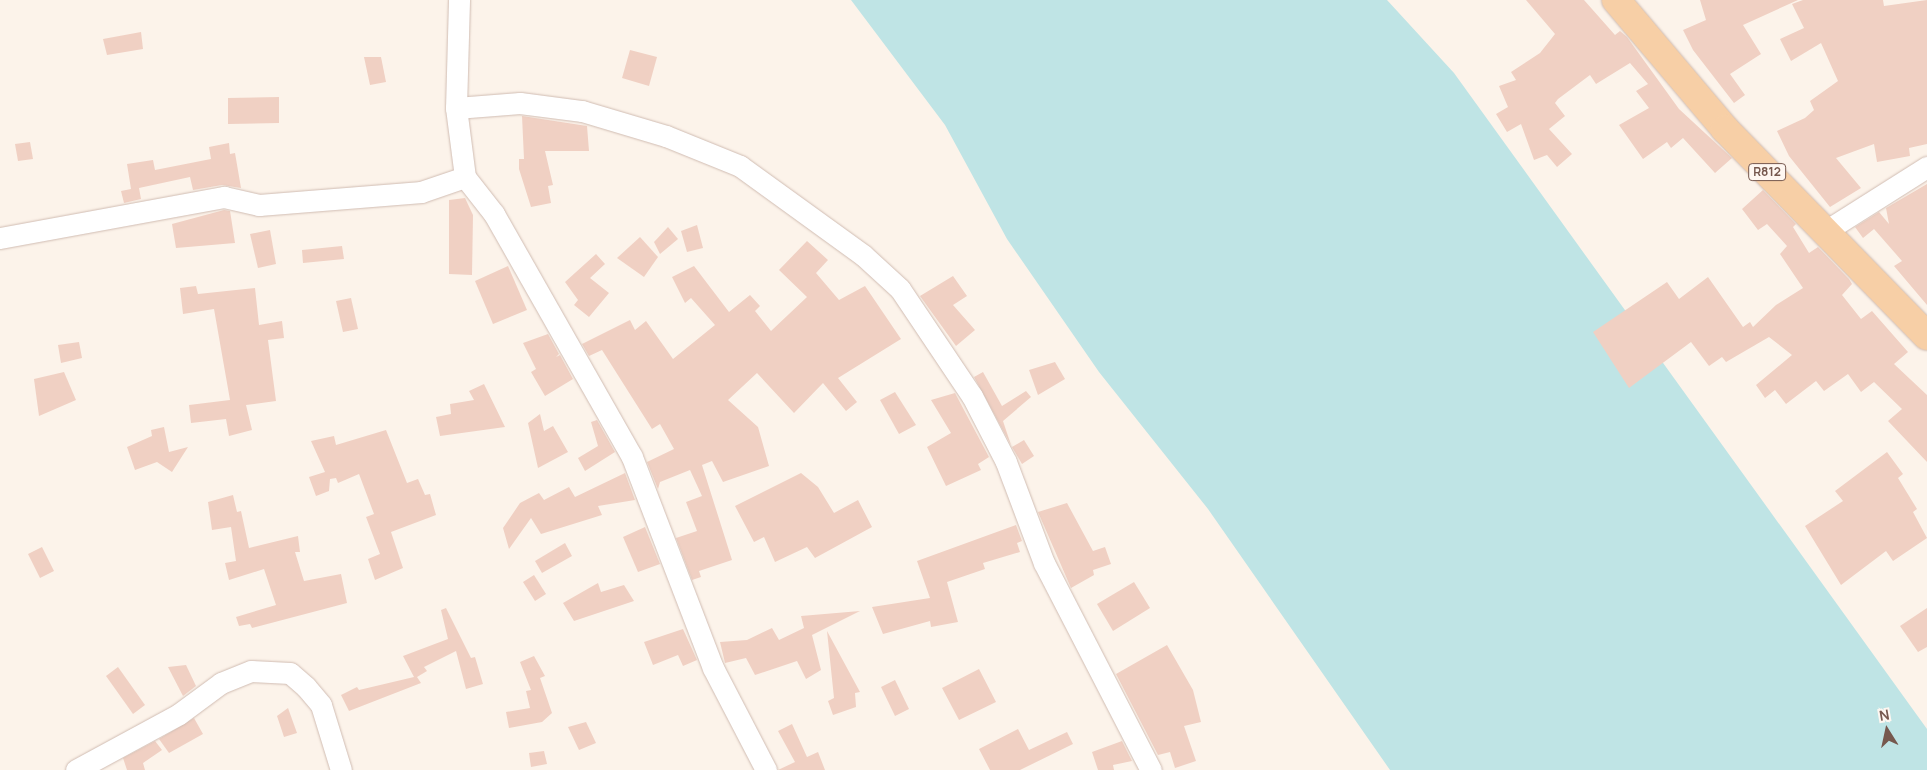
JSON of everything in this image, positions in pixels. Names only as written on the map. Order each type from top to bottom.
[{"type":"main road","name":"R812","points":[[1616,0],[1725,129],[1927,336]]},
{"type":"street","points":[[460,0],[456,108],[465,176],[494,214],[632,457],[713,668],[766,770]]},
{"type":"street","points":[[456,108],[520,103],[582,111],[666,136],[740,166],[863,255],[900,289],[980,412],[1006,462],[1044,563],[1151,770]]},
{"type":"street","points":[[1824,232],[1927,167]]},
{"type":"street","points":[[0,238],[224,197],[259,205],[395,195],[465,176]]},
{"type":"street","points":[[76,770],[179,714],[221,682],[251,671],[290,673],[306,687],[321,705],[341,770]]},
{"type":"water","points":[[851,0],[1387,0],[1454,73],[1927,729],[1927,770],[1390,770],[1208,509],[1099,372],[1007,239],[945,125]]},
{"type":"building","points":[[1526,0],[1584,0],[1615,35],[1620,31],[1627,37],[1679,109],[1732,158],[1715,173],[1683,138],[1671,148],[1667,142],[1643,159],[1619,125],[1649,108],[1636,91],[1648,84],[1630,63],[1596,84],[1590,75],[1558,99],[1555,103],[1565,116],[1549,129],[1572,154],[1557,167],[1547,155],[1534,160],[1521,124],[1507,132],[1496,114],[1508,107],[1499,86],[1516,80],[1511,72],[1540,53],[1555,34]]},
{"type":"building","points":[[1700,0],[1798,0],[1743,25],[1761,54],[1730,74],[1745,95],[1734,103],[1693,50],[1683,30],[1706,20]]},
{"type":"building","points":[[1803,0],[1883,0],[1884,6],[1927,0],[1927,144],[1909,148],[1910,156],[1877,162],[1874,144],[1836,158],[1861,188],[1830,207],[1789,156],[1777,131],[1805,118],[1814,110],[1810,101],[1838,81],[1821,43],[1791,61],[1780,39],[1804,28],[1792,4]]},
{"type":"building","points":[[141,32],[143,49],[107,55],[103,39]]},
{"type":"building","points":[[630,50],[657,57],[649,86],[622,78]]},
{"type":"building","points":[[364,57],[381,57],[386,82],[370,85]]},
{"type":"building","points":[[279,97],[279,123],[228,124],[228,98]]},
{"type":"building","points":[[522,116],[587,126],[589,151],[545,151],[553,185],[548,186],[551,203],[531,207],[519,169],[519,159],[524,159]]},
{"type":"building","points":[[30,142],[33,159],[18,161],[15,144]]},
{"type":"building","points":[[229,143],[230,154],[235,153],[241,188],[222,185],[193,190],[190,177],[139,188],[141,199],[124,203],[121,191],[131,189],[127,164],[153,160],[155,170],[211,159],[209,147]]},
{"type":"building","points":[[1927,184],[1927,305],[1894,266],[1902,261],[1874,229],[1863,238],[1855,227],[1879,212],[1889,224],[1886,208]]},
{"type":"building","points":[[1763,190],[1796,224],[1793,227],[1809,253],[1818,247],[1849,279],[1852,284],[1842,295],[1861,319],[1872,311],[1908,352],[1894,364],[1927,395],[1927,462],[1888,421],[1902,409],[1874,382],[1861,392],[1848,374],[1824,391],[1816,381],[1786,404],[1775,390],[1765,398],[1756,385],[1792,355],[1769,337],[1726,362],[1722,357],[1709,366],[1691,342],[1629,388],[1593,332],[1667,282],[1679,299],[1708,277],[1743,327],[1750,322],[1753,327],[1776,305],[1803,288],[1780,254],[1787,246],[1767,224],[1758,230],[1742,209]]},
{"type":"building","points":[[465,198],[473,215],[472,275],[449,274],[449,200]]},
{"type":"building","points":[[224,210],[230,211],[235,243],[176,248],[172,224]]},
{"type":"building","points":[[697,225],[703,248],[687,252],[681,231]]},
{"type":"building","points":[[668,227],[678,239],[660,254],[654,242]]},
{"type":"building","points":[[270,230],[276,264],[258,268],[250,234]]},
{"type":"building","points":[[640,237],[658,257],[644,277],[617,258]]},
{"type":"building","points":[[807,241],[828,260],[816,273],[839,300],[865,286],[901,339],[838,378],[857,402],[846,411],[823,383],[794,413],[757,373],[728,400],[758,427],[769,466],[723,482],[712,461],[702,465],[732,560],[699,571],[701,577],[692,580],[676,538],[697,531],[686,502],[702,496],[690,470],[660,482],[658,489],[647,462],[674,449],[660,424],[652,429],[602,350],[589,356],[582,344],[630,320],[635,330],[646,321],[673,359],[715,325],[691,298],[685,303],[672,277],[694,266],[729,312],[750,295],[760,306],[755,311],[771,331],[807,297],[779,270]]},
{"type":"building","points":[[342,246],[344,259],[303,263],[302,250]]},
{"type":"building","points":[[596,254],[605,264],[590,278],[609,293],[589,317],[574,305],[578,300],[565,282]]},
{"type":"building","points":[[508,266],[527,310],[493,324],[475,281]]},
{"type":"building","points":[[953,276],[967,296],[953,305],[975,330],[956,346],[920,296]]},
{"type":"building","points":[[196,286],[198,294],[255,288],[259,325],[282,321],[284,338],[268,340],[276,401],[246,405],[252,430],[229,436],[226,419],[191,423],[189,405],[230,400],[214,309],[183,314],[180,288]]},
{"type":"building","points":[[351,298],[358,329],[343,332],[336,301]]},
{"type":"building","points":[[548,334],[559,354],[556,357],[560,355],[573,379],[545,396],[531,372],[536,369],[523,343]]},
{"type":"building","points":[[79,342],[82,358],[61,363],[58,345]]},
{"type":"building","points":[[1055,362],[1065,379],[1038,395],[1029,370]]},
{"type":"building","points":[[64,372],[76,400],[39,416],[34,379]]},
{"type":"building","points":[[983,372],[1002,406],[1026,391],[1031,397],[1003,421],[1011,445],[974,377]]},
{"type":"building","points":[[484,384],[505,427],[440,436],[436,417],[451,414],[450,404],[474,400],[469,391]]},
{"type":"building","points":[[895,392],[916,425],[899,434],[880,400]]},
{"type":"building","points":[[955,393],[989,457],[978,464],[981,470],[946,486],[927,447],[951,433],[931,400]]},
{"type":"building","points":[[540,414],[544,431],[553,426],[568,452],[538,468],[528,423]]},
{"type":"building","points":[[597,420],[615,452],[585,471],[578,458],[598,446],[591,422]]},
{"type":"building","points":[[164,427],[169,452],[188,447],[172,472],[157,462],[135,470],[127,447],[152,436],[151,430]]},
{"type":"building","points":[[386,430],[407,483],[418,479],[425,495],[430,494],[436,515],[391,532],[403,568],[375,580],[368,559],[380,554],[366,517],[374,514],[359,474],[338,483],[336,478],[330,479],[329,491],[316,496],[309,477],[325,472],[311,441],[334,436],[336,445]]},
{"type":"building","points":[[1024,440],[1034,456],[1022,464],[1012,447]]},
{"type":"building","points":[[1887,452],[1903,474],[1898,478],[1917,509],[1913,512],[1927,538],[1893,561],[1886,551],[1841,585],[1805,526],[1843,501],[1835,491]]},
{"type":"building","points":[[625,473],[635,500],[598,506],[602,515],[541,534],[531,518],[509,549],[503,528],[520,503],[539,493],[544,500],[569,487],[575,497]]},
{"type":"building","points":[[801,473],[818,487],[834,513],[858,500],[872,527],[815,558],[807,547],[775,562],[764,537],[754,542],[735,506]]},
{"type":"building","points":[[233,495],[237,512],[241,511],[249,548],[298,536],[300,552],[295,552],[304,581],[341,574],[347,603],[252,628],[250,624],[239,626],[236,617],[276,605],[264,569],[229,580],[225,563],[236,561],[231,527],[212,530],[208,502]]},
{"type":"building","points":[[1067,503],[1093,551],[1105,547],[1111,564],[1093,570],[1094,575],[1071,588],[1038,512]]},
{"type":"building","points":[[1016,525],[1022,541],[1017,543],[1020,552],[983,563],[985,569],[947,582],[958,622],[931,627],[930,621],[883,634],[872,607],[930,598],[917,561]]},
{"type":"building","points":[[645,527],[660,564],[638,572],[623,537]]},
{"type":"building","points":[[565,543],[572,556],[542,573],[535,561]]},
{"type":"building","points":[[42,547],[54,571],[40,578],[28,554]]},
{"type":"building","points":[[534,575],[546,594],[535,601],[523,582]]},
{"type":"building","points":[[1134,582],[1150,608],[1113,631],[1097,604]]},
{"type":"building","points":[[598,583],[601,592],[624,585],[634,601],[574,621],[563,603]]},
{"type":"building","points":[[446,608],[471,658],[475,657],[483,684],[466,689],[456,651],[424,667],[427,671],[417,677],[421,683],[349,711],[341,695],[357,687],[359,690],[414,677],[403,656],[448,639],[441,610]]},
{"type":"building","points":[[1927,608],[1927,647],[1918,652],[1900,626]]},
{"type":"building","points":[[860,611],[812,635],[821,670],[806,679],[797,661],[755,675],[746,658],[725,663],[720,642],[747,640],[772,628],[779,640],[804,628],[801,616]]},
{"type":"building","points":[[683,629],[697,660],[683,666],[678,655],[653,665],[644,642]]},
{"type":"building","points":[[827,631],[860,692],[855,693],[856,707],[833,715],[828,701],[834,698]]},
{"type":"building","points":[[1167,645],[1193,690],[1201,722],[1184,726],[1196,761],[1175,768],[1170,752],[1158,755],[1116,674]]},
{"type":"building","points":[[534,656],[545,676],[540,678],[552,713],[542,722],[509,728],[506,712],[530,708],[526,691],[531,690],[520,662]]},
{"type":"building","points":[[186,665],[196,686],[183,696],[168,667]]},
{"type":"building","points":[[118,667],[145,705],[133,714],[106,676]]},
{"type":"building","points":[[979,669],[996,702],[959,720],[942,688]]},
{"type":"building","points":[[895,680],[909,709],[895,716],[881,687]]},
{"type":"building","points":[[288,708],[297,733],[284,737],[277,716]]},
{"type":"building","points":[[194,718],[203,734],[169,753],[159,739]]},
{"type":"building","points":[[586,722],[596,743],[579,750],[568,727]]},
{"type":"building","points":[[792,724],[807,757],[818,752],[825,770],[778,770],[795,762],[778,731]]},
{"type":"building","points":[[1018,729],[1029,750],[1067,732],[1073,744],[1020,770],[990,770],[979,749]]},
{"type":"building","points":[[155,741],[162,750],[143,763],[145,770],[127,770],[123,758]]},
{"type":"building","points":[[1122,741],[1132,761],[1113,765],[1114,770],[1098,770],[1092,752]]},
{"type":"building","points":[[544,751],[547,764],[531,767],[529,753]]}]
